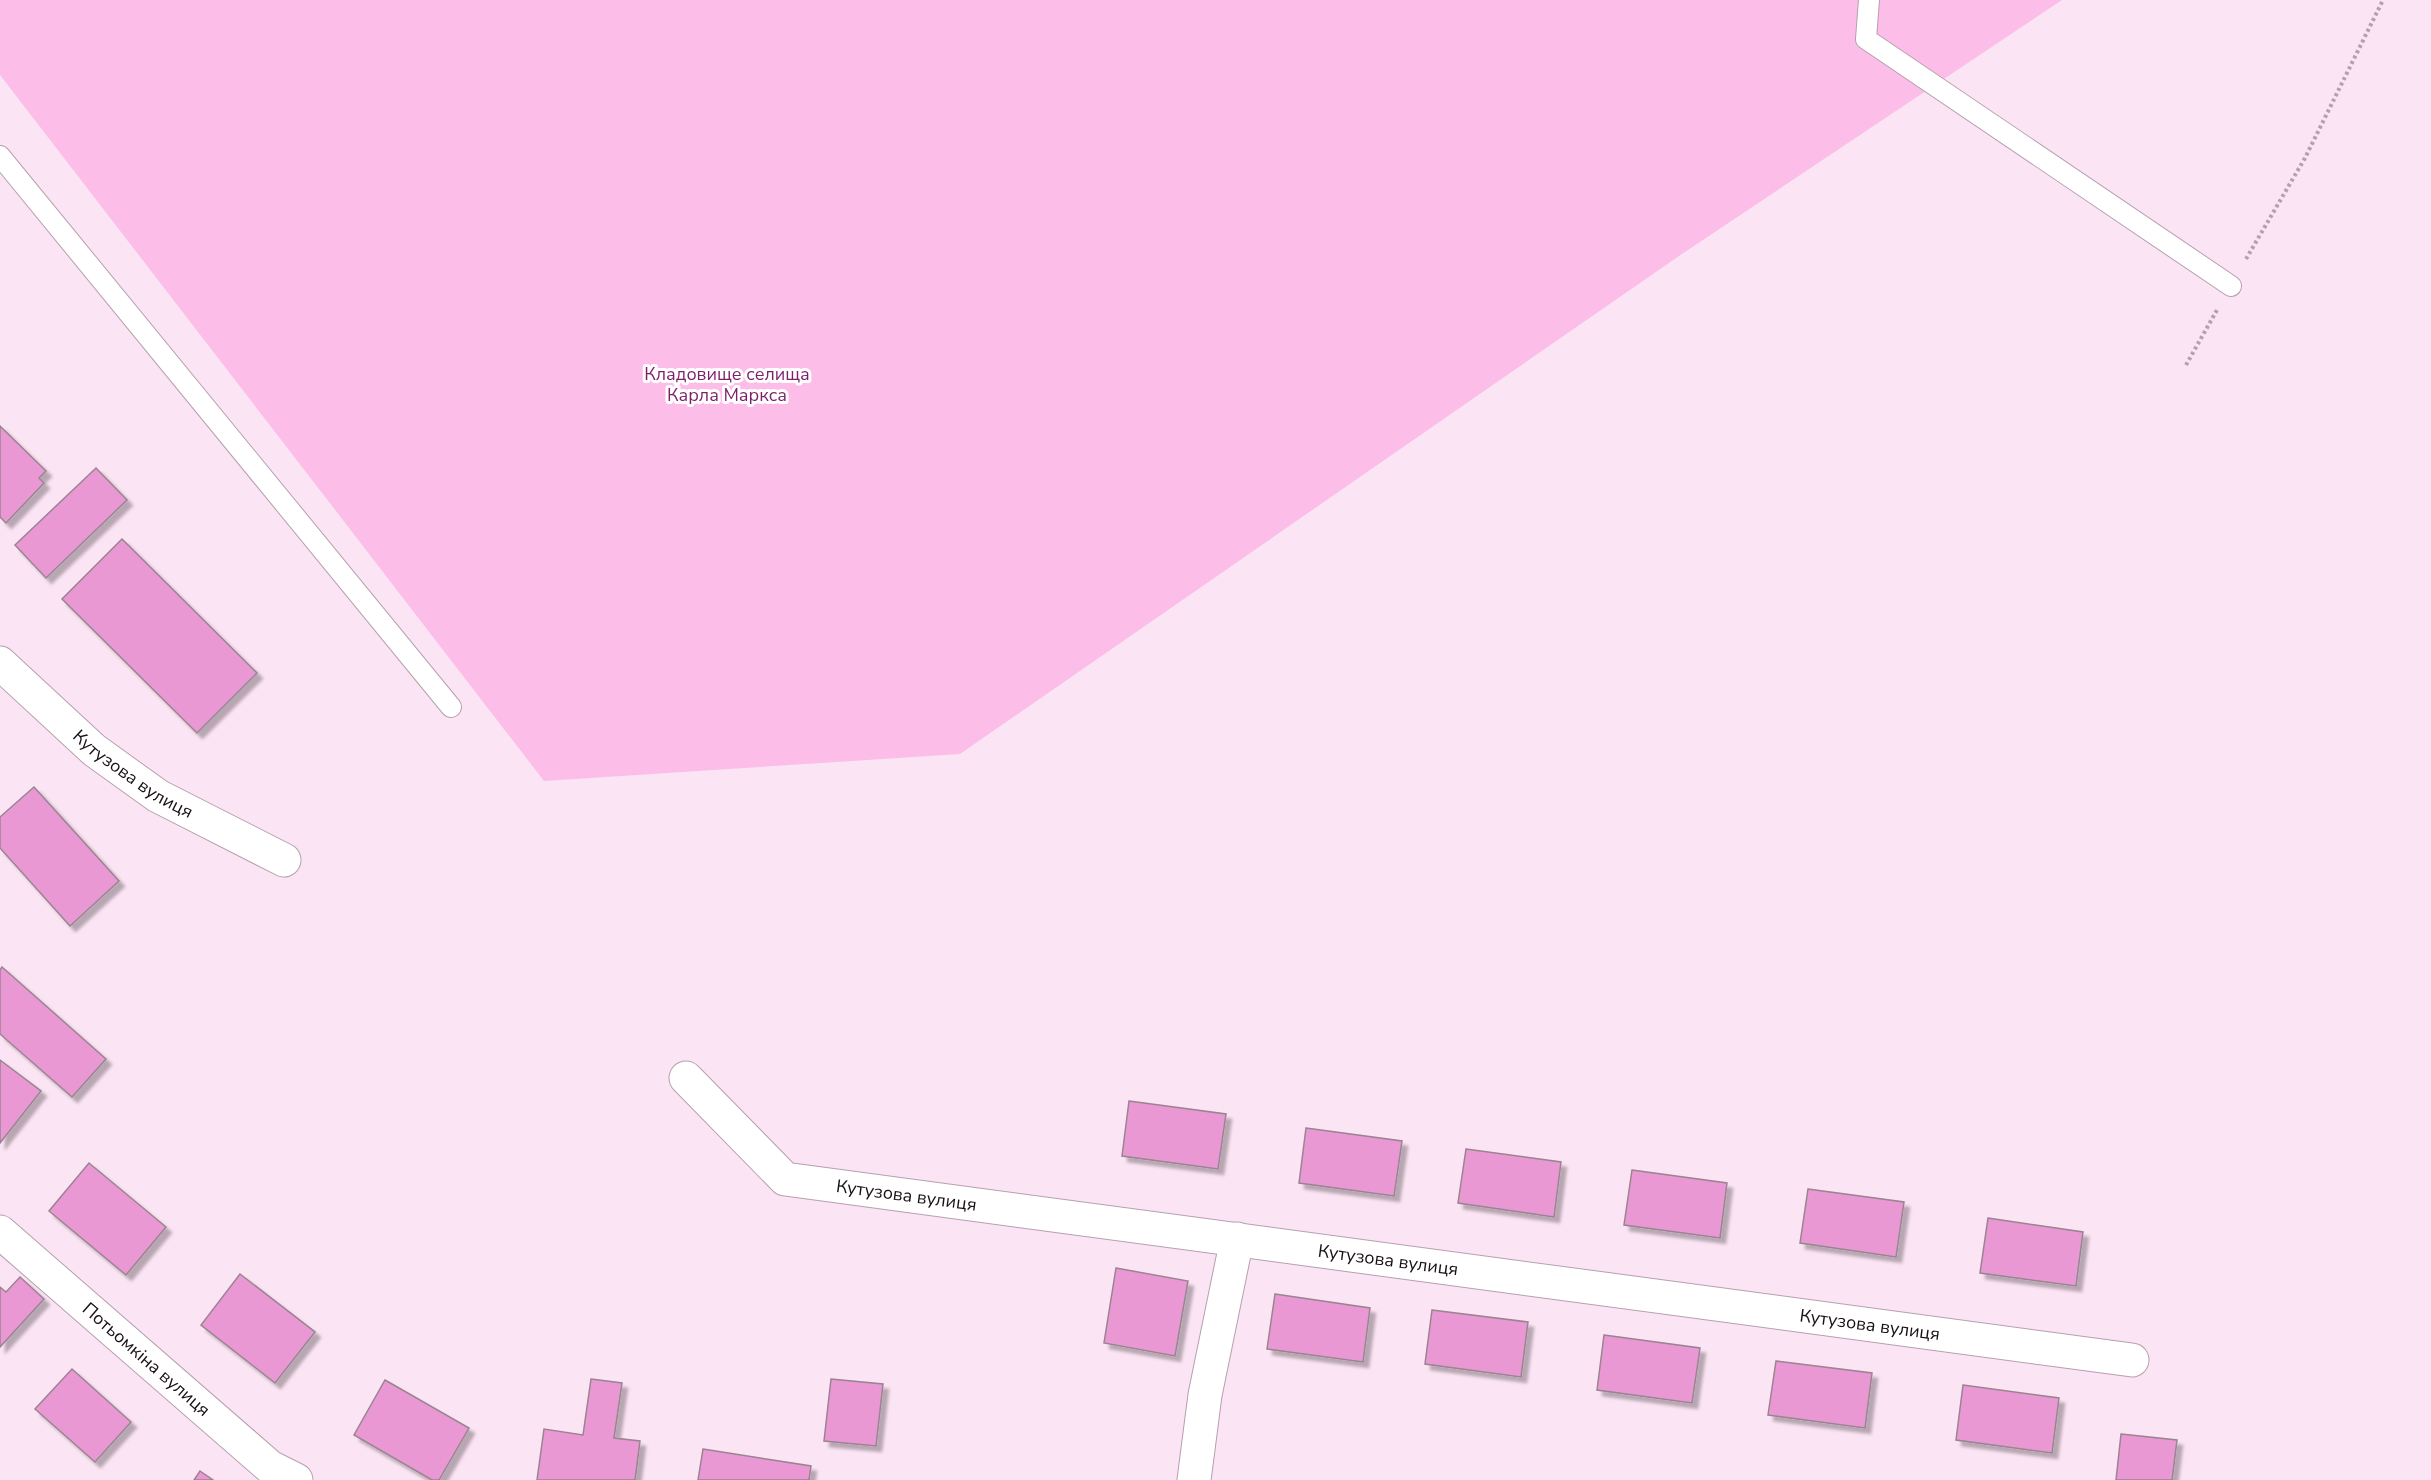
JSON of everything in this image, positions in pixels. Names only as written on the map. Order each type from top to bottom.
[{"type":"street","name":"Кутузова вулиця","points":[[0,663],[94,750],[158,796],[284,861]]},
{"type":"street","name":"Кутузова вулиця","points":[[686,1078],[785,1179],[2132,1360]]},
{"type":"street","name":"Потьомкіна вулиця","points":[[0,1232],[270,1467],[296,1480]]},
{"type":"street","points":[[1194,1480],[1205,1395],[1237,1239]]},
{"type":"lane","points":[[1869,0],[1866,39],[2231,286]]},
{"type":"lane","points":[[0,156],[452,707]]},
{"type":"path","points":[[2186,365],[2305,158],[2383,0]]},
{"type":"green space","name":"Кладовище селища Карла Маркса","points":[[0,0],[2062,0],[1679,256],[960,754],[544,781],[0,75]]},
{"type":"building","points":[[0,426],[46,471],[39,478],[44,483],[6,523],[0,517]]},
{"type":"building","points":[[96,468],[127,500],[46,578],[15,545]]},
{"type":"building","points":[[122,539],[257,673],[197,733],[62,599]]},
{"type":"building","points":[[34,787],[119,881],[70,926],[0,848],[0,817]]},
{"type":"building","points":[[2,967],[106,1059],[72,1097],[0,1034],[0,970]]},
{"type":"building","points":[[0,1060],[41,1091],[0,1143]]},
{"type":"building","points":[[1129,1101],[1226,1114],[1218,1169],[1122,1156]]},
{"type":"building","points":[[1306,1128],[1402,1141],[1394,1196],[1299,1183]]},
{"type":"building","points":[[1466,1149],[1561,1162],[1554,1217],[1458,1203]]},
{"type":"building","points":[[89,1163],[166,1227],[126,1275],[49,1211]]},
{"type":"building","points":[[1632,1170],[1727,1183],[1720,1238],[1624,1225]]},
{"type":"building","points":[[1808,1189],[1904,1202],[1896,1257],[1800,1243]]},
{"type":"building","points":[[1988,1218],[2083,1232],[2076,1286],[1980,1273]]},
{"type":"building","points":[[1116,1268],[1188,1281],[1175,1356],[1104,1343]]},
{"type":"building","points":[[240,1274],[315,1332],[275,1383],[201,1325]]},
{"type":"building","points":[[20,1277],[44,1299],[0,1347],[0,1287],[6,1292]]},
{"type":"building","points":[[1275,1294],[1370,1308],[1363,1362],[1267,1349]]},
{"type":"building","points":[[1432,1310],[1528,1322],[1521,1377],[1425,1364]]},
{"type":"building","points":[[1604,1335],[1700,1348],[1692,1403],[1597,1390]]},
{"type":"building","points":[[1776,1361],[1872,1373],[1865,1428],[1768,1415]]},
{"type":"building","points":[[72,1369],[131,1422],[95,1462],[35,1409]]},
{"type":"building","points":[[591,1379],[622,1383],[614,1438],[640,1441],[635,1480],[537,1480],[544,1429],[583,1435]]},
{"type":"building","points":[[831,1379],[883,1384],[876,1446],[824,1441]]},
{"type":"building","points":[[385,1380],[469,1428],[439,1480],[432,1480],[354,1435]]},
{"type":"building","points":[[1963,1385],[2059,1398],[2052,1453],[1956,1440]]},
{"type":"building","points":[[2121,1434],[2177,1440],[2172,1480],[2116,1480]]},
{"type":"building","points":[[703,1449],[811,1466],[809,1480],[698,1480]]},
{"type":"building","points":[[200,1471],[213,1480],[194,1480]]}]
